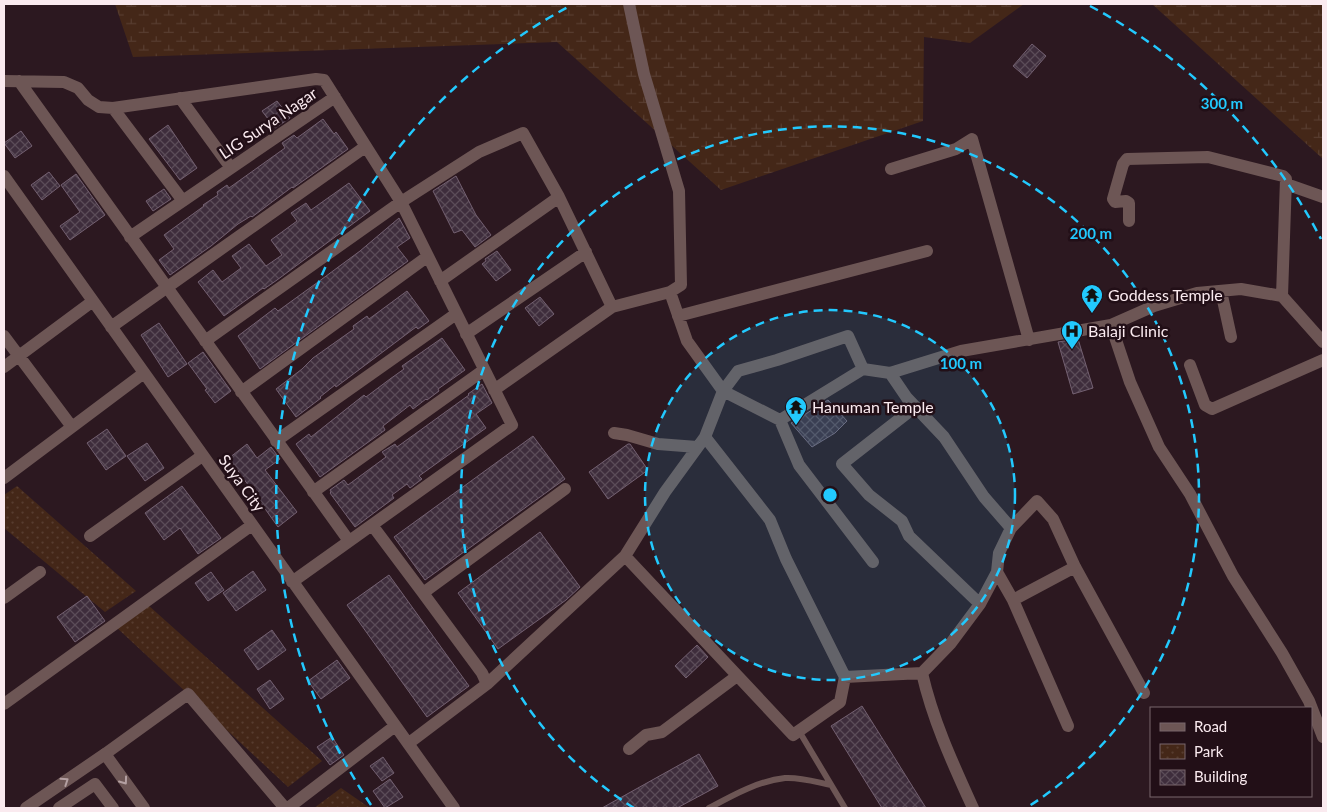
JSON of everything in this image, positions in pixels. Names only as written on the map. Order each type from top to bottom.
[{"type":"street","points":[[494,390],[612,306],[670,292],[681,285],[679,191],[644,74],[629,5]]},
{"type":"street","points":[[4,81],[64,82],[78,88],[88,100],[99,106],[113,108],[316,79],[324,80],[335,97]]},
{"type":"street","points":[[19,81],[349,542]]},
{"type":"street","name":"LIG Surya Nagar","points":[[130,237],[335,97],[401,202],[512,425],[292,582]]},
{"type":"street","points":[[180,98],[231,168]]},
{"type":"street","points":[[113,108],[182,201]]},
{"type":"street","points":[[205,341],[401,202],[478,152],[523,133],[559,197],[612,306]]},
{"type":"street","points":[[891,168],[956,149],[972,139],[1030,340]]},
{"type":"street","points":[[111,327],[365,147]]},
{"type":"street","points":[[1129,221],[1128,203],[1126,201],[1115,202],[1113,199],[1126,159],[1208,157],[1283,176],[1286,179],[1286,184],[1282,296]]},
{"type":"street","name":"Suya City","points":[[4,176],[454,808]]},
{"type":"street","points":[[1286,184],[1323,197]]},
{"type":"street","points":[[440,282],[559,197]]},
{"type":"street","points":[[678,316],[927,251]]},
{"type":"street","points":[[466,334],[586,252]]},
{"type":"street","points":[[241,392],[427,257]]},
{"type":"street","points":[[780,420],[863,369],[890,373],[961,351],[1111,325],[1154,306],[1197,294],[1241,289],[1282,296],[1323,342]]},
{"type":"street","points":[[1221,291],[1231,337]]},
{"type":"street","points":[[670,292],[687,341],[723,391],[780,420],[799,465],[873,562]]},
{"type":"street","points":[[4,367],[93,301]]},
{"type":"street","points":[[276,441],[456,314]]},
{"type":"street","points":[[1111,325],[1130,382],[1159,447],[1190,494],[1233,576],[1311,707]]},
{"type":"street","points":[[4,336],[72,427]]},
{"type":"street","points":[[409,743],[487,684],[625,556],[665,492],[701,442],[723,391],[738,371],[848,336],[863,369]]},
{"type":"street","points":[[1190,365],[1206,405],[1212,409],[1323,360]]},
{"type":"street","points":[[313,492],[484,370]]},
{"type":"street","points":[[4,478],[144,373]]},
{"type":"street","points":[[890,373],[907,398],[944,437],[984,497],[1011,528]]},
{"type":"street","points":[[916,407],[842,464],[869,495],[883,504],[902,521],[910,536],[980,604]]},
{"type":"street","points":[[614,433],[658,444],[701,442]]},
{"type":"street","points":[[625,556],[793,735],[840,702],[845,677],[786,559],[770,520],[701,442]]},
{"type":"street","points":[[90,536],[202,456]]},
{"type":"street","points":[[423,593],[565,489]]},
{"type":"street","points":[[845,677],[922,673],[951,643],[980,604],[997,572],[999,553],[1011,528],[1037,501],[1053,519],[1075,567],[1144,693]]},
{"type":"street","points":[[4,704],[252,525]]},
{"type":"street","points":[[372,525],[482,673],[487,684]]},
{"type":"street","points":[[1013,600],[1075,567]]},
{"type":"street","points":[[4,598],[40,572]]},
{"type":"street","points":[[997,572],[1013,600],[1068,726]]},
{"type":"street","points":[[922,673],[928,698],[948,754],[973,808]]},
{"type":"street","points":[[629,749],[646,735],[662,732],[737,676]]},
{"type":"street","points":[[26,808],[188,694],[286,808],[395,726]]},
{"type":"street","points":[[1312,709],[1323,737]]},
{"type":"street","points":[[105,754],[144,808]]},
{"type":"street","points":[[59,808],[95,784],[113,808]]},
{"type":"lane","points":[[799,731],[845,808]]},
{"type":"lane","points":[[709,808],[733,794],[759,784],[786,778],[804,779],[831,785]]},
{"type":"green space","points":[[115,4],[1024,4],[970,43],[924,37],[923,121],[721,190],[557,42],[133,57]]},
{"type":"green space","points":[[1152,4],[1323,4],[1323,159]]},
{"type":"green space","points":[[17,486],[136,591],[105,612],[4,528],[4,495]]},
{"type":"green space","points":[[148,605],[322,761],[288,787],[116,627]]},
{"type":"green space","points":[[341,788],[370,808],[314,808]]},
{"type":"building","points":[[1032,44],[1046,56],[1027,78],[1013,66]]},
{"type":"building","points":[[277,101],[290,118],[275,128],[262,111]]},
{"type":"building","points":[[323,119],[334,134],[336,132],[348,149],[252,217],[238,224],[170,275],[159,260],[174,249],[164,235],[218,195],[217,192],[227,185],[229,188],[285,148],[282,143],[294,135],[297,138]]},
{"type":"building","points":[[168,125],[197,168],[180,180],[149,139]]},
{"type":"building","points":[[21,131],[32,146],[15,158],[4,143]]},
{"type":"building","points":[[49,172],[60,186],[42,200],[31,185]]},
{"type":"building","points":[[76,174],[105,215],[70,240],[60,226],[80,212],[61,185]]},
{"type":"building","points":[[456,176],[476,215],[491,235],[475,247],[462,230],[454,233],[433,191]]},
{"type":"building","points":[[349,183],[370,211],[277,280],[224,316],[198,282],[213,270],[222,282],[241,268],[232,256],[249,244],[266,266],[282,255],[271,240],[297,221],[291,213],[306,203],[311,210]]},
{"type":"building","points":[[164,189],[171,199],[153,211],[146,201]]},
{"type":"building","points":[[399,218],[410,238],[397,247],[408,261],[260,369],[238,336],[275,308],[278,311],[318,282],[360,251]]},
{"type":"building","points":[[497,251],[511,270],[496,281],[482,264],[486,261],[485,259]]},
{"type":"building","points":[[407,291],[429,321],[418,329],[416,327],[336,387],[335,385],[296,417],[276,389],[313,358],[354,329],[353,326],[367,316],[369,319]]},
{"type":"building","points":[[540,297],[554,314],[539,326],[525,308]]},
{"type":"building","points":[[159,323],[187,364],[168,377],[141,335]]},
{"type":"building","points":[[442,338],[465,370],[413,409],[410,405],[383,426],[385,430],[320,477],[296,444],[309,434],[311,437],[364,395],[366,397],[404,369],[402,366]]},
{"type":"building","points":[[1078,339],[1093,388],[1073,394],[1058,342]]},
{"type":"building","points":[[203,352],[231,391],[215,403],[188,363]]},
{"type":"building","points":[[482,384],[492,403],[476,414],[486,428],[419,476],[422,479],[410,488],[407,484],[392,495],[394,498],[355,527],[330,493],[330,490],[344,480],[348,485],[386,457],[382,452],[395,444],[397,447]]},
{"type":"building","points":[[828,400],[847,421],[835,433],[812,447],[791,423]]},
{"type":"building","points":[[107,429],[126,456],[106,470],[87,443]]},
{"type":"building","points":[[533,436],[565,479],[425,580],[394,537]]},
{"type":"building","points":[[147,443],[164,468],[145,481],[127,456]]},
{"type":"building","points":[[247,444],[257,458],[271,447],[280,459],[265,470],[297,512],[278,527],[229,458]]},
{"type":"building","points":[[630,444],[648,470],[608,499],[589,472]]},
{"type":"building","points":[[182,486],[221,538],[198,554],[180,528],[164,540],[145,513]]},
{"type":"building","points":[[540,532],[580,587],[566,600],[498,649],[458,593]]},
{"type":"building","points":[[253,571],[266,590],[236,611],[223,593]]},
{"type":"building","points":[[211,572],[224,590],[208,601],[195,583]]},
{"type":"building","points":[[389,575],[469,686],[427,717],[347,605]]},
{"type":"building","points":[[87,596],[105,621],[75,642],[57,617]]},
{"type":"building","points":[[272,630],[286,650],[258,670],[244,650]]},
{"type":"building","points":[[697,645],[708,657],[686,678],[675,666]]},
{"type":"building","points":[[337,660],[350,678],[321,699],[308,681]]},
{"type":"building","points":[[270,680],[284,699],[270,709],[257,689]]},
{"type":"building","points":[[862,706],[926,808],[882,808],[831,726]]},
{"type":"building","points":[[332,737],[344,755],[330,765],[317,747]]},
{"type":"building","points":[[699,754],[718,786],[677,808],[602,808]]},
{"type":"building","points":[[383,757],[394,773],[382,781],[370,766]]},
{"type":"building","points":[[390,779],[403,797],[385,808],[373,791]]},
{"type":"place","name":"Goddess Temple","points":[[1092,314]]},
{"type":"place","name":"Balaji Clinic","points":[[1072,350]]},
{"type":"place","name":"Hanuman Temple","points":[[796,426]]}]
